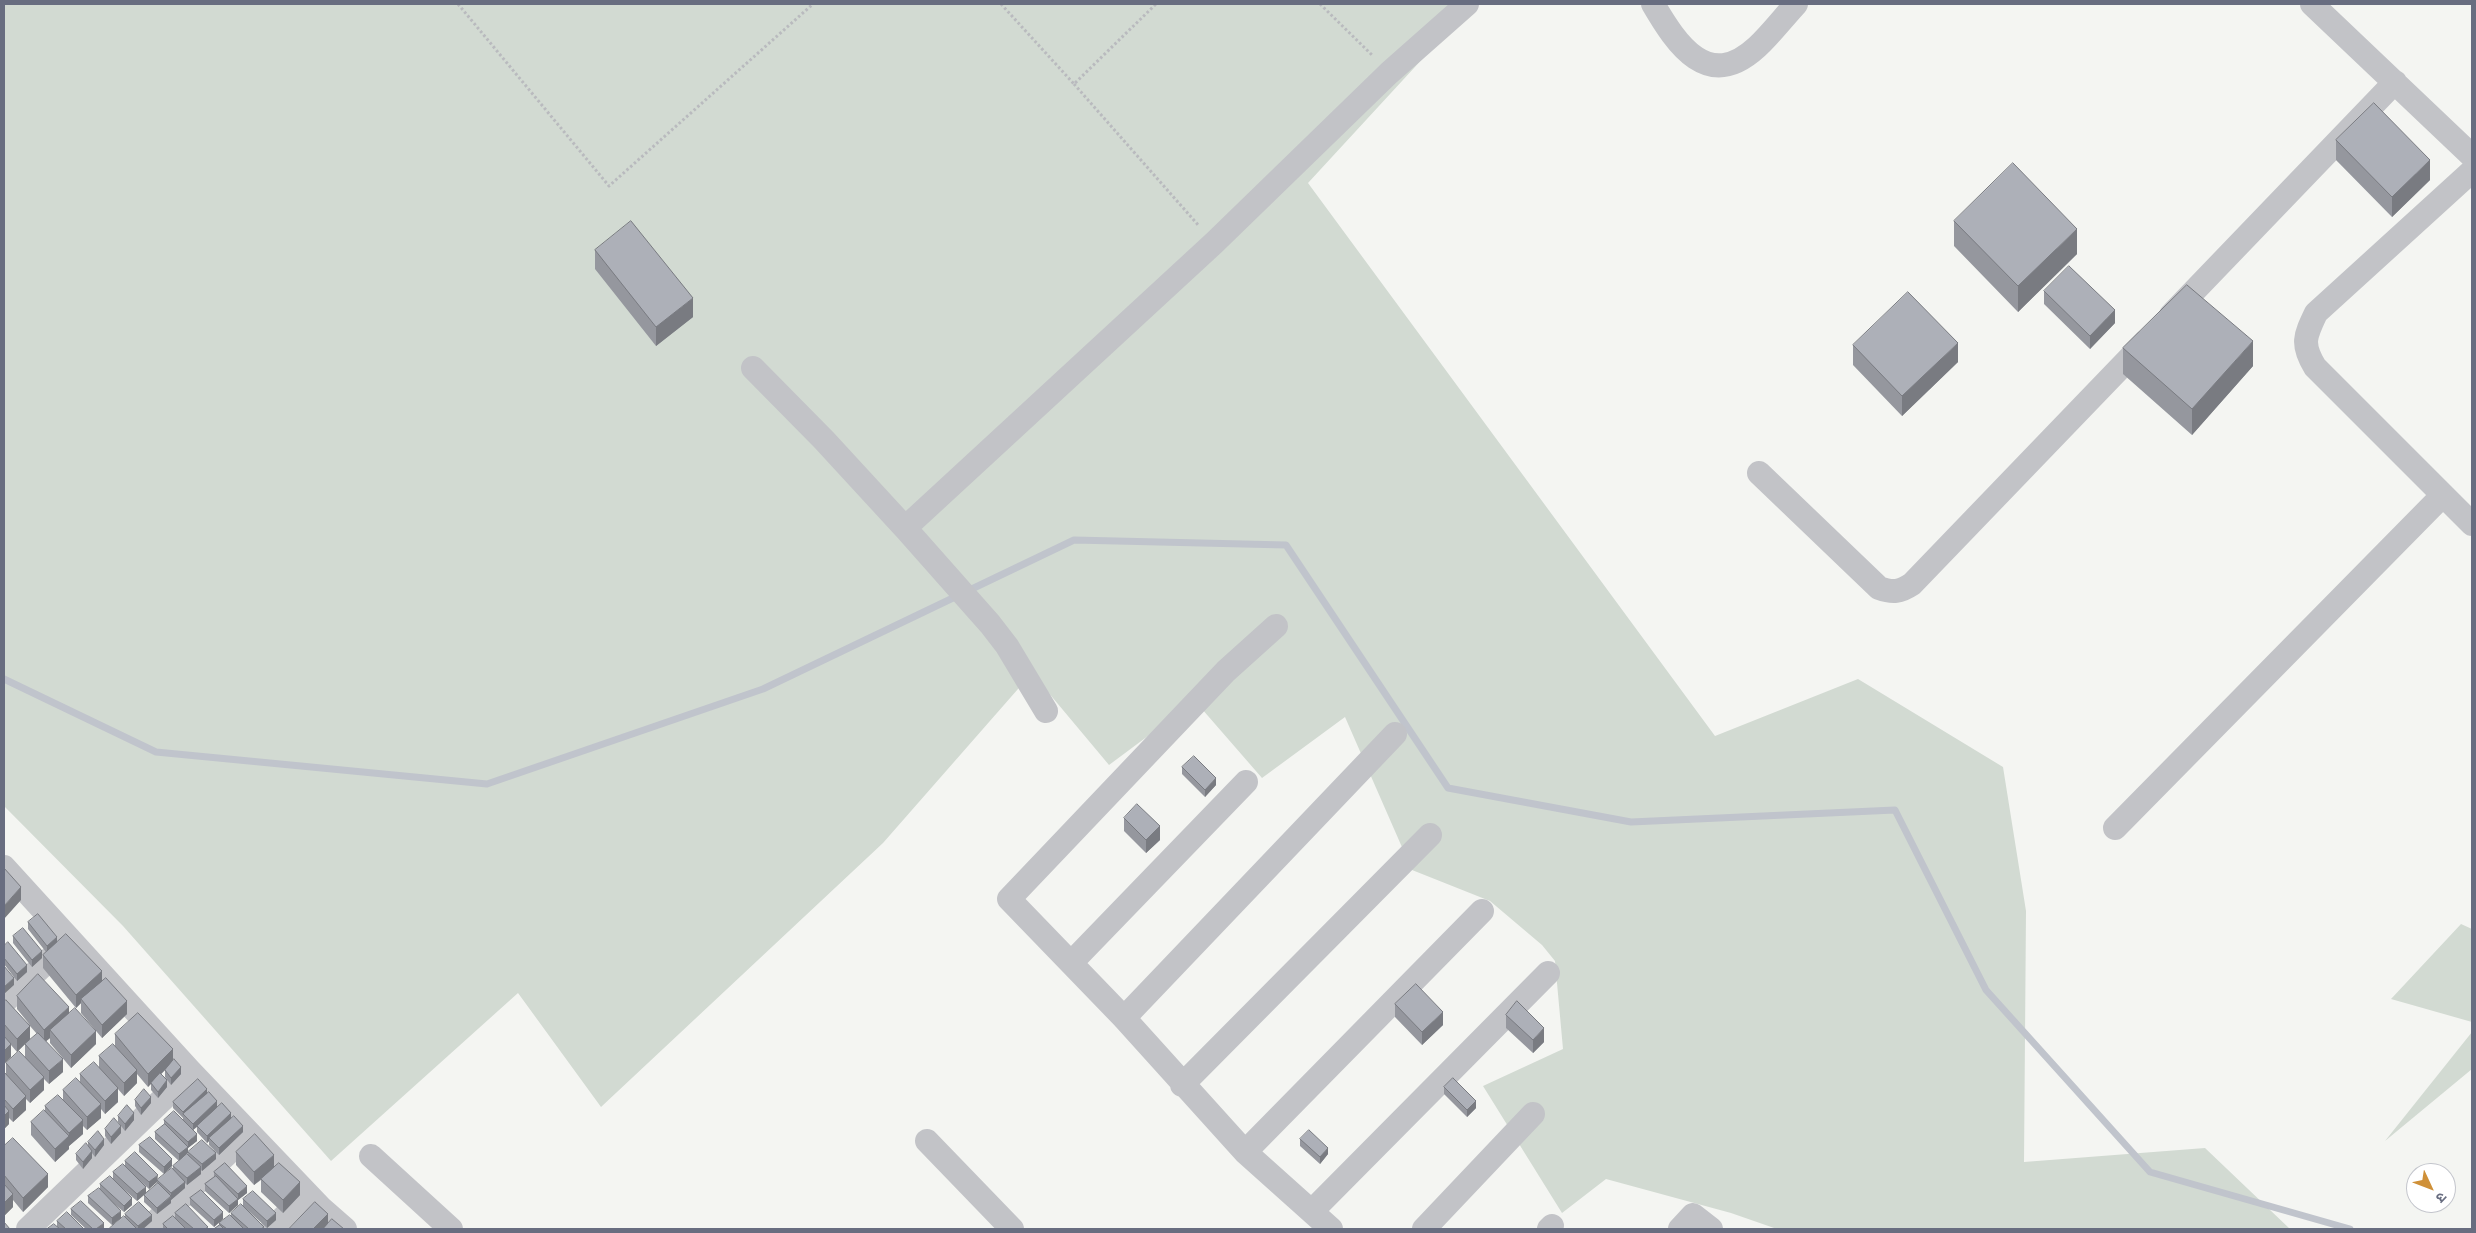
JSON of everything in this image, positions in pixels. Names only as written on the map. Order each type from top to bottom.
[{"type":"street","points":[[905,528],[1214,243],[1389,73],[1467,4]]},
{"type":"street","points":[[1653,4],[1670,33],[1696,60],[1714,67],[1735,63],[1757,47],[1796,4]]},
{"type":"street","points":[[2312,4],[2472,156]]},
{"type":"street","points":[[1759,474],[1879,588],[1890,592],[1901,591],[1912,584],[2395,82]]},
{"type":"street","points":[[2472,171],[2316,313],[2305,335],[2307,353],[2315,367],[2472,524]]},
{"type":"street","points":[[753,368],[824,440],[990,624],[1007,646],[1046,711]]},
{"type":"street","points":[[2115,828],[2443,495]]},
{"type":"street","points":[[1276,626],[1226,671],[1009,899],[1124,1018],[1182,1085],[1246,1152],[1331,1229]]},
{"type":"street","points":[[1124,1018],[1395,734]]},
{"type":"street","points":[[1071,963],[1246,782]]},
{"type":"street","points":[[1182,1085],[1430,835]]},
{"type":"street","points":[[4,867],[191,1072],[307,1194],[345,1229]]},
{"type":"street","points":[[1246,1152],[1482,910]]},
{"type":"street","points":[[4,1002],[70,940]]},
{"type":"street","points":[[1312,1211],[1548,973]]},
{"type":"street","points":[[28,1229],[191,1072]]},
{"type":"street","points":[[1424,1229],[1533,1114]]},
{"type":"street","points":[[148,1229],[249,1133]]},
{"type":"street","points":[[927,1141],[1012,1229]]},
{"type":"street","points":[[371,1156],[451,1229]]},
{"type":"street","points":[[272,1229],[307,1194]]},
{"type":"street","points":[[1680,1229],[1693,1215],[1711,1229]]},
{"type":"path","points":[[458,4],[609,186],[813,4]]},
{"type":"path","points":[[1001,4],[1214,243]]},
{"type":"path","points":[[1074,84],[1156,4]]},
{"type":"path","points":[[1320,4],[1389,73]]},
{"type":"shaded area","points":[[4,4],[1473,4],[1308,183],[1715,736],[1858,679],[2003,767],[2026,911],[2024,1162],[2205,1148],[2290,1229],[1777,1229],[1731,1213],[1606,1179],[1562,1213],[1483,1086],[1563,1049],[1555,961],[1542,945],[1490,901],[1412,870],[1345,717],[1262,778],[1195,701],[1109,765],[1032,673],[883,843],[601,1107],[518,993],[331,1161],[123,926],[4,806]]},
{"type":"shaded area","points":[[2461,924],[2472,929],[2472,1022],[2391,999]]},
{"type":"shaded area","points":[[2472,1032],[2472,1069],[2385,1141]]},
{"type":"building","points":[[2374,103],[2430,160],[2392,197],[2336,140]]},
{"type":"building","points":[[2013,163],[2077,229],[2018,286],[1954,221]]},
{"type":"building","points":[[631,221],[693,298],[656,327],[595,250]]},
{"type":"building","points":[[2069,266],[2115,310],[2090,336],[2044,291]]},
{"type":"building","points":[[2187,285],[2253,341],[2192,409],[2123,348]]},
{"type":"building","points":[[1908,292],[1958,343],[1902,396],[1853,345]]},
{"type":"building","points":[[1194,756],[1216,778],[1205,790],[1182,767]]},
{"type":"building","points":[[1137,804],[1160,826],[1146,840],[1124,818]]},
{"type":"building","points":[[4,868],[21,887],[4,906]]},
{"type":"building","points":[[38,914],[57,937],[47,946],[28,922]]},
{"type":"building","points":[[23,928],[42,951],[32,960],[13,936]]},
{"type":"building","points":[[66,934],[102,971],[76,995],[43,955]]},
{"type":"building","points":[[8,942],[27,965],[17,974],[4,958],[4,946]]},
{"type":"building","points":[[4,966],[14,978],[4,987]]},
{"type":"building","points":[[38,974],[69,1007],[44,1030],[17,996]]},
{"type":"building","points":[[106,978],[127,1001],[102,1025],[81,999]]},
{"type":"building","points":[[1416,984],[1443,1012],[1422,1032],[1395,1004]]},
{"type":"building","points":[[6,1000],[30,1026],[17,1039],[4,1024],[4,1002]]},
{"type":"building","points":[[1517,1001],[1544,1028],[1533,1040],[1506,1015]]},
{"type":"building","points":[[75,1008],[96,1031],[71,1055],[50,1030]]},
{"type":"building","points":[[138,1013],[173,1049],[148,1074],[115,1034]]},
{"type":"building","points":[[38,1033],[63,1059],[49,1071],[25,1044]]},
{"type":"building","points":[[4,1036],[11,1044],[4,1051]]},
{"type":"building","points":[[113,1044],[137,1070],[124,1083],[99,1056]]},
{"type":"building","points":[[19,1051],[44,1077],[30,1090],[6,1063]]},
{"type":"building","points":[[174,1059],[181,1067],[171,1078],[165,1070]]},
{"type":"building","points":[[94,1062],[118,1088],[105,1101],[80,1074]]},
{"type":"building","points":[[4,1072],[26,1096],[13,1109],[4,1099]]},
{"type":"building","points":[[160,1073],[167,1080],[158,1092],[151,1083]]},
{"type":"building","points":[[76,1078],[101,1104],[87,1117],[63,1090]]},
{"type":"building","points":[[1453,1078],[1476,1101],[1467,1110],[1444,1087]]},
{"type":"building","points":[[198,1079],[207,1089],[183,1112],[173,1102]]},
{"type":"building","points":[[144,1089],[151,1097],[141,1108],[135,1100]]},
{"type":"building","points":[[209,1092],[217,1101],[193,1124],[183,1114]]},
{"type":"building","points":[[58,1095],[83,1120],[69,1133],[45,1106]]},
{"type":"building","points":[[222,1103],[231,1113],[207,1136],[197,1126]]},
{"type":"building","points":[[4,1105],[9,1111],[4,1116]]},
{"type":"building","points":[[127,1105],[134,1113],[125,1124],[118,1116]]},
{"type":"building","points":[[44,1110],[69,1136],[55,1149],[31,1122]]},
{"type":"building","points":[[174,1111],[197,1134],[188,1142],[164,1120]]},
{"type":"building","points":[[234,1116],[243,1126],[219,1148],[209,1138]]},
{"type":"building","points":[[114,1118],[121,1126],[111,1137],[105,1129]]},
{"type":"building","points":[[165,1124],[188,1147],[179,1154],[155,1132]]},
{"type":"building","points":[[1309,1130],[1328,1148],[1320,1157],[1300,1139]]},
{"type":"building","points":[[98,1131],[104,1139],[95,1150],[88,1142]]},
{"type":"building","points":[[255,1134],[274,1155],[254,1172],[236,1152]]},
{"type":"building","points":[[150,1137],[172,1159],[164,1167],[139,1145]]},
{"type":"building","points":[[13,1138],[48,1174],[23,1198],[4,1175],[4,1146]]},
{"type":"building","points":[[202,1140],[216,1153],[202,1164],[188,1152]]},
{"type":"building","points":[[86,1143],[92,1151],[83,1162],[76,1154]]},
{"type":"building","points":[[135,1152],[158,1175],[149,1182],[125,1161]]},
{"type":"building","points":[[187,1154],[201,1167],[187,1178],[173,1166]]},
{"type":"building","points":[[225,1163],[247,1186],[238,1194],[214,1172]]},
{"type":"building","points":[[279,1163],[300,1182],[283,1200],[261,1179]]},
{"type":"building","points":[[123,1164],[146,1187],[137,1194],[113,1172]]},
{"type":"building","points":[[172,1168],[185,1182],[171,1193],[157,1180]]},
{"type":"building","points":[[110,1176],[132,1198],[124,1206],[100,1184]]},
{"type":"building","points":[[216,1176],[238,1199],[229,1206],[205,1184]]},
{"type":"building","points":[[158,1183],[171,1196],[157,1208],[144,1195]]},
{"type":"building","points":[[4,1184],[13,1194],[4,1203]]},
{"type":"building","points":[[99,1188],[121,1211],[112,1218],[88,1196]]},
{"type":"building","points":[[201,1190],[223,1212],[214,1220],[190,1198]]},
{"type":"building","points":[[253,1191],[276,1213],[267,1221],[243,1199]]},
{"type":"building","points":[[81,1201],[104,1223],[93,1229],[71,1209]]},
{"type":"building","points":[[139,1202],[152,1215],[138,1226],[125,1214]]},
{"type":"building","points":[[315,1202],[328,1214],[313,1229],[289,1229]]},
{"type":"building","points":[[186,1204],[208,1227],[205,1229],[194,1229],[175,1213]]},
{"type":"building","points":[[241,1204],[264,1227],[261,1229],[249,1229],[231,1213]]},
{"type":"building","points":[[67,1212],[84,1229],[66,1229],[57,1221]]},
{"type":"building","points":[[230,1215],[244,1229],[227,1229],[219,1223]]},
{"type":"building","points":[[124,1216],[137,1229],[110,1228]]},
{"type":"building","points":[[173,1216],[186,1229],[168,1229],[163,1224]]},
{"type":"building","points":[[332,1219],[344,1229],[323,1229]]},
{"type":"building","points":[[4,1222],[10,1229],[4,1229]]},
{"type":"building","points":[[54,1224],[60,1229],[47,1229]]},
{"type":"building","points":[[220,1225],[224,1229],[214,1229]]},
{"type":"waterway","points":[[4,679],[156,752],[487,784],[763,689],[1074,540],[1286,545],[1448,788],[1631,822],[1895,810],[1986,990],[2150,1172],[2350,1229]]}]
